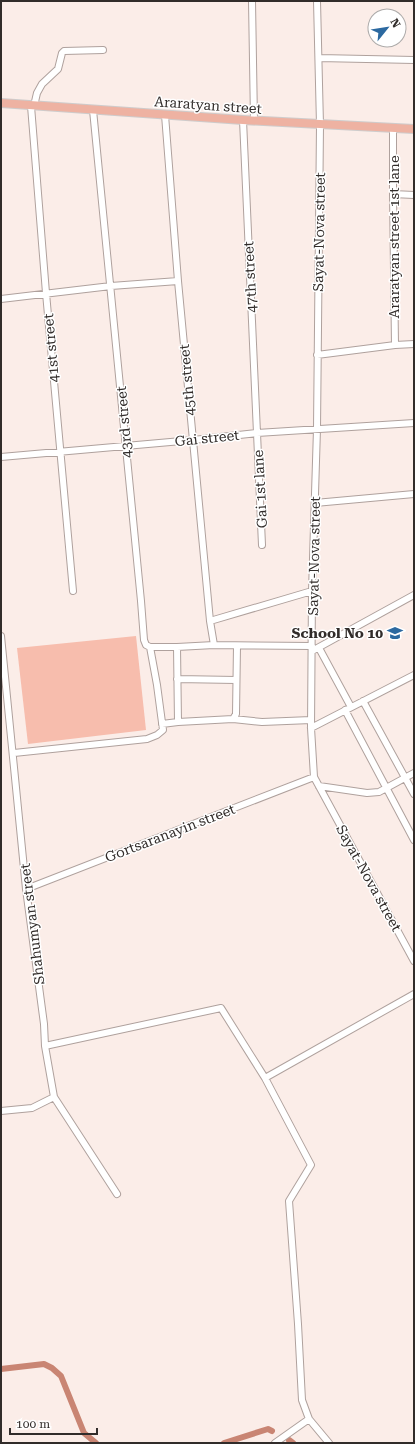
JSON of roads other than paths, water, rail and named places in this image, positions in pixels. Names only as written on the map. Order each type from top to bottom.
[{"type":"main road","name":"Araratyan street","points":[[1,103],[254,121],[414,129]]},
{"type":"street","points":[[252,1],[254,121]]},
{"type":"street","points":[[317,1],[320,125]]},
{"type":"street","points":[[32,106],[42,84],[58,69],[62,53],[64,51],[103,50]]},
{"type":"street","points":[[319,58],[414,60]]},
{"type":"street","name":"41st street","points":[[32,106],[46,294],[73,591]]},
{"type":"street","name":"43rd street","points":[[93,110],[144,640],[146,645],[150,647],[163,727]]},
{"type":"street","name":"45th street","points":[[165,115],[178,280],[210,621],[214,645]]},
{"type":"street","name":"47th street","points":[[243,120],[257,433]]},
{"type":"street","name":"Sayat-Nova street","points":[[320,125],[317,429],[312,591],[314,648],[311,728],[314,777],[414,961]]},
{"type":"street","name":"Araratyan street 1st lane","points":[[394,129],[393,194],[395,345]]},
{"type":"street","points":[[393,194],[414,195]]},
{"type":"street","points":[[1,299],[178,280]]},
{"type":"street","points":[[317,355],[414,344]]},
{"type":"street","name":"Gai street","points":[[1,457],[257,433],[414,423]]},
{"type":"street","name":"Gai 1st lane","points":[[257,433],[262,546]]},
{"type":"street","points":[[315,504],[414,494]]},
{"type":"street","points":[[210,621],[312,591]]},
{"type":"street","points":[[150,647],[214,645],[314,648],[414,595]]},
{"type":"street","name":"Shahumyan street","points":[[1,636],[14,753],[26,890],[44,1024],[45,1046],[54,1097],[117,1194]]},
{"type":"street","points":[[233,719],[236,714],[237,646]]},
{"type":"street","points":[[177,647],[178,722]]},
{"type":"street","points":[[314,648],[348,709],[386,788],[414,840]]},
{"type":"street","points":[[311,728],[414,675]]},
{"type":"street","points":[[177,679],[236,680]]},
{"type":"street","points":[[363,701],[414,794]]},
{"type":"street","points":[[14,753],[147,739],[157,735],[163,727],[178,722],[233,719],[262,722],[311,720]]},
{"type":"street","points":[[319,786],[367,793],[378,792],[414,773]]},
{"type":"street","name":"Gortsaranayin street","points":[[26,890],[314,777]]},
{"type":"street","points":[[265,1078],[414,994]]},
{"type":"street","points":[[45,1046],[221,1008],[265,1078],[311,1165],[289,1201],[302,1400],[309,1419],[329,1443]]},
{"type":"street","points":[[1,1111],[32,1108],[54,1097]]},
{"type":"street","points":[[275,1443],[309,1419]]},
{"type":"waterway","points":[[1,1369],[44,1364],[52,1368],[61,1376],[84,1433],[96,1443]]},
{"type":"waterway","points":[[224,1443],[268,1429],[272,1431]]},
{"type":"waterway","points":[[289,1440],[293,1443]]},
{"type":"place","name":"School No 10","points":[[395,633]]}]
